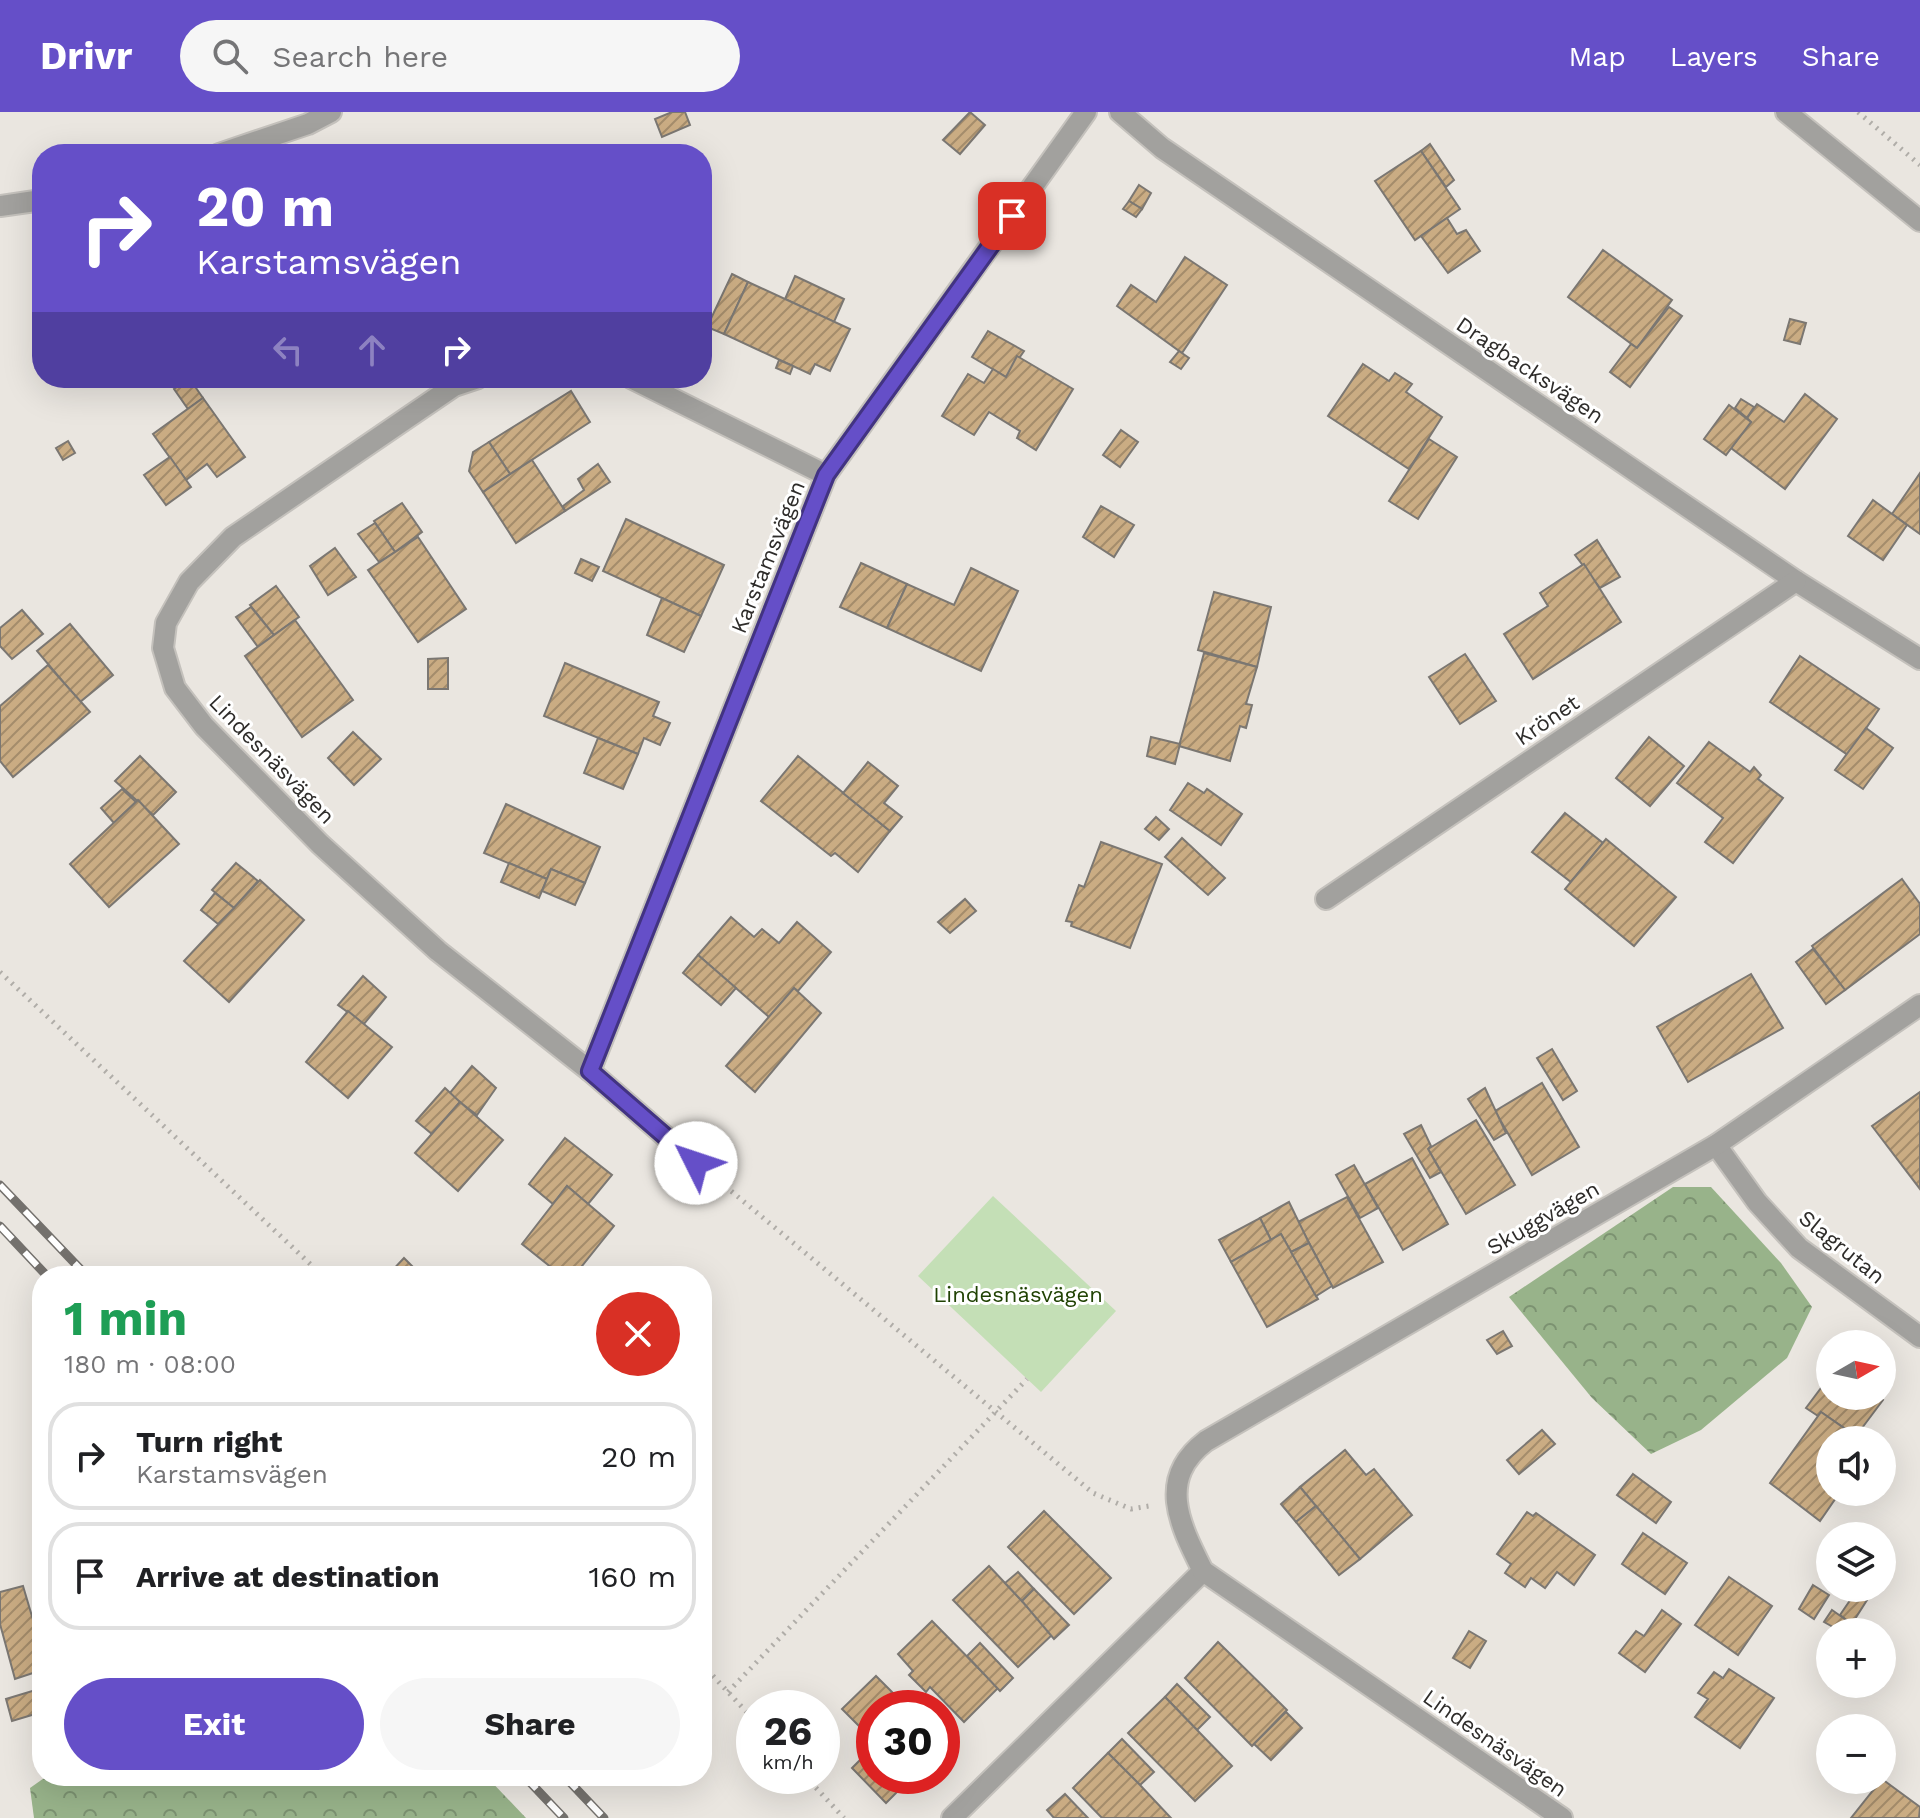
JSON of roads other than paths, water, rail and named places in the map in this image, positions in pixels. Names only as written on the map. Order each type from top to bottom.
[{"type":"street","points":[[249,144],[308,124],[331,112]]},
{"type":"street","name":"Karstamsvägen","points":[[590,1071],[826,475],[1086,112]]},
{"type":"street","name":"Dragbacksvägen","points":[[1120,112],[1162,148],[1796,581],[1920,659]]},
{"type":"street","points":[[1786,112],[1920,221]]},
{"type":"street","points":[[0,206],[32,201]]},
{"type":"street","name":"Lindesnäsvägen","points":[[451,388],[233,537],[189,582],[166,623],[163,648],[175,688],[204,726],[320,844],[438,951],[590,1071],[696,1163]]},
{"type":"street","points":[[651,388],[826,475]]},
{"type":"street","name":"Krönet","points":[[1326,899],[1796,581]]},
{"type":"street","name":"Skuggvägen","points":[[1203,1571],[1180,1520],[1176,1503],[1178,1478],[1185,1462],[1206,1441],[1716,1145],[1920,1005]]},
{"type":"street","name":"Slagrutan","points":[[1716,1145],[1757,1202],[1799,1248],[1920,1337]]},
{"type":"street","points":[[952,1818],[1203,1571]]},
{"type":"street","name":"Lindesnäsvägen","points":[[1203,1571],[1562,1818]]},
{"type":"railway","points":[[0,1185],[77,1266]]},
{"type":"railway","points":[[0,1226],[38,1266]]},
{"type":"railway","points":[[534,1786],[564,1818]]},
{"type":"railway","points":[[574,1786],[604,1818]]}]
